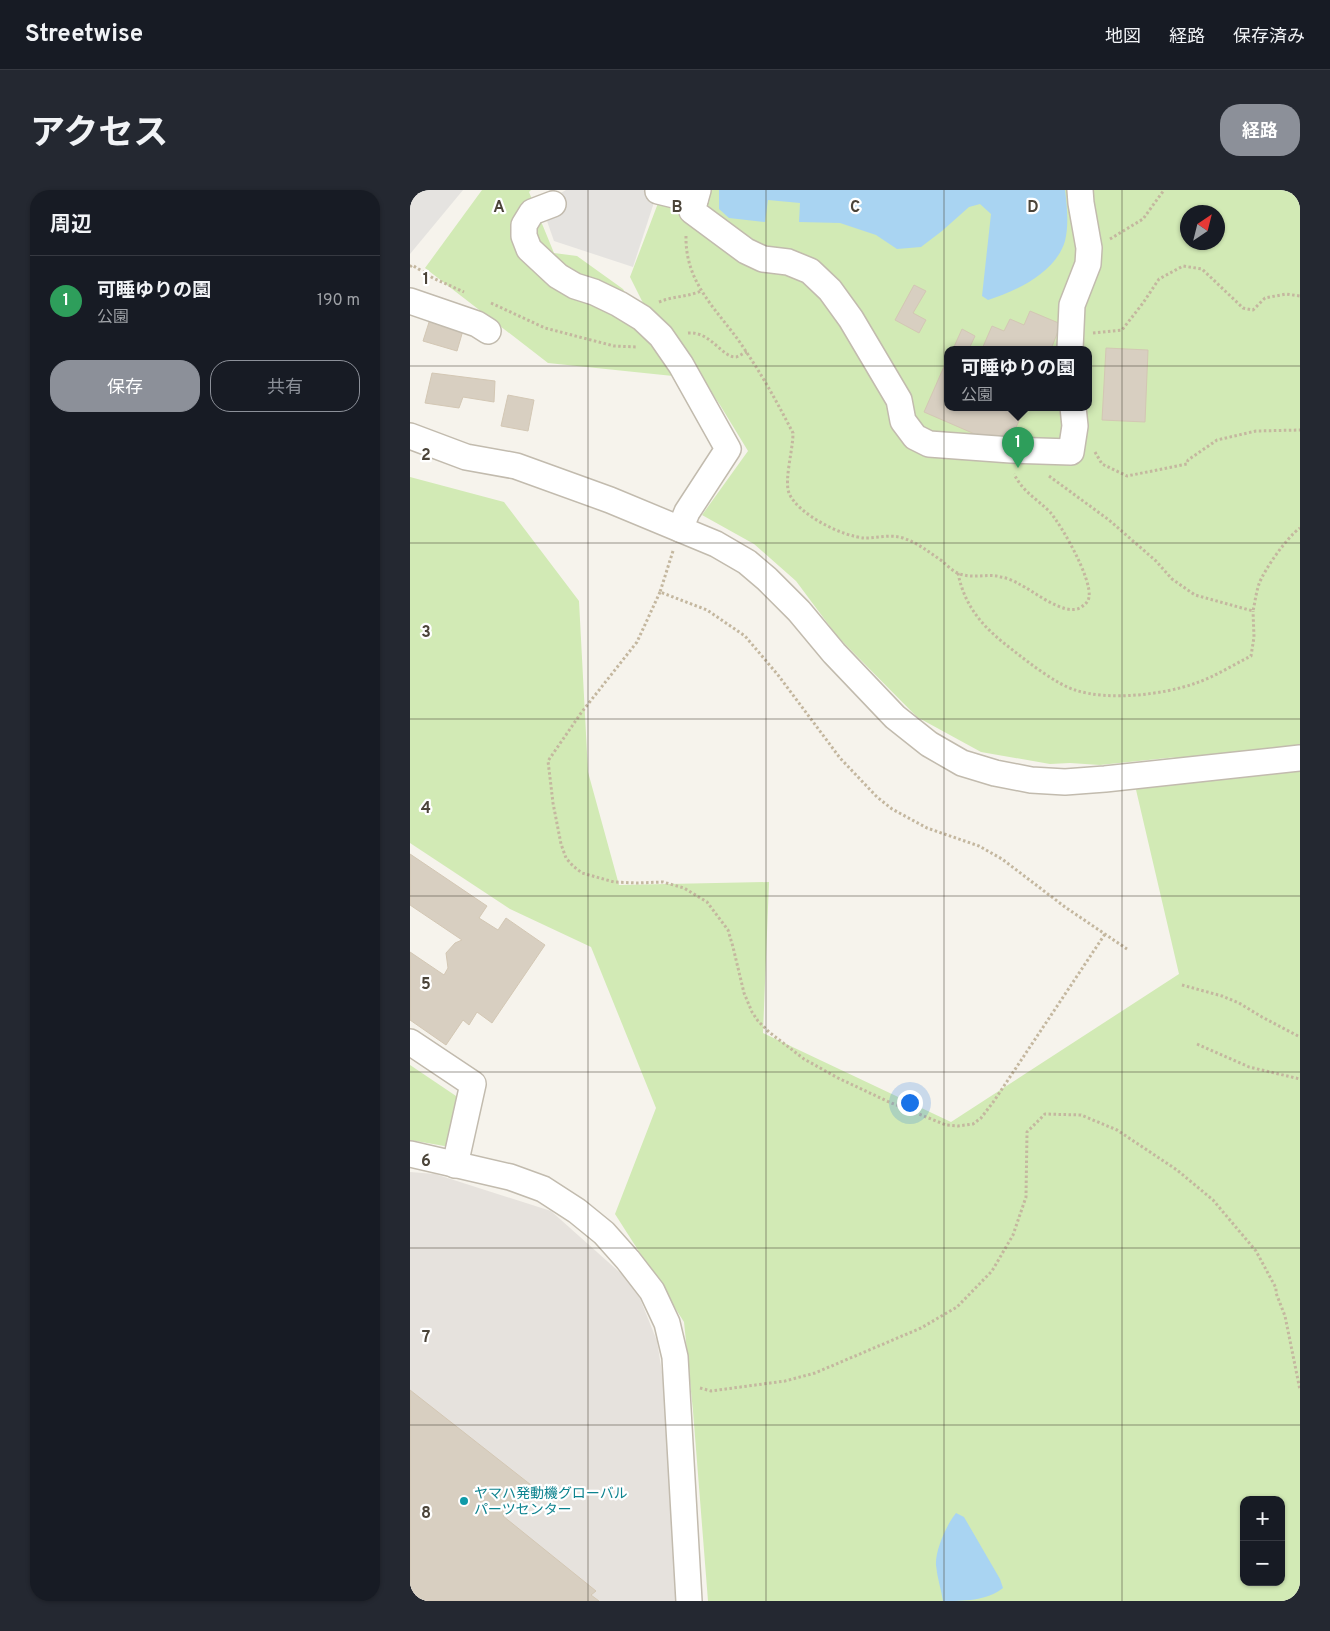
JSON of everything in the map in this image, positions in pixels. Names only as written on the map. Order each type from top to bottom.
[{"type":"street","points":[[1070,342],[1072,305],[1088,264],[1089,248],[1080,190]]},
{"type":"street","points":[[658,191],[695,201],[746,251],[763,259],[788,262],[810,271],[830,290],[850,319],[899,400],[903,421],[915,437],[929,444],[1071,452],[1075,426],[1074,411]]},
{"type":"street","points":[[554,204],[532,212],[524,225],[524,236],[529,249],[558,276],[575,286],[602,296],[642,318],[661,336],[681,365],[728,449],[687,512],[680,529]]},
{"type":"street","points":[[410,301],[477,324],[488,331]]},
{"type":"street","points":[[410,436],[466,457],[516,466],[610,500],[716,544],[747,562],[799,611],[834,653],[895,717],[929,744],[962,763],[994,773],[1031,780],[1065,782],[1300,758]]},
{"type":"street","points":[[410,1042],[473,1084],[456,1165]]},
{"type":"street","points":[[410,1154],[510,1177],[542,1189],[577,1211],[604,1233],[628,1260],[652,1292],[667,1323],[675,1357],[689,1601]]},
{"type":"path","points":[[1089,248],[1121,233],[1143,219],[1164,190]]},
{"type":"path","points":[[695,201],[689,217],[686,248],[691,272],[702,291],[747,352],[792,434],[793,446],[788,480],[789,494],[810,516],[852,535],[865,538],[886,535],[912,541],[958,573],[974,577],[1000,576],[1018,583],[1056,606],[1075,610],[1085,605],[1089,596],[1079,562],[1064,531],[1050,513],[1019,485],[1014,473],[1019,462],[1011,450]]},
{"type":"path","points":[[410,267],[412,265],[433,278],[465,292]]},
{"type":"path","points":[[1070,342],[1122,330],[1144,303],[1159,279],[1183,266],[1202,269],[1243,308],[1254,310],[1265,298],[1286,294],[1300,296]]},
{"type":"path","points":[[642,318],[651,305],[667,299],[702,291]]},
{"type":"path","points":[[488,301],[545,328],[614,346],[646,348],[662,352],[680,336],[689,332],[699,333],[730,356],[738,357],[747,352]]},
{"type":"path","points":[[1092,448],[1102,464],[1127,476],[1187,464],[1188,460],[1217,440],[1256,431],[1300,430]]},
{"type":"path","points":[[1043,472],[1109,520],[1156,561],[1172,579],[1194,595],[1253,611]]},
{"type":"path","points":[[958,573],[961,589],[968,604],[981,622],[998,639],[1073,690],[1094,695],[1135,695],[1170,691],[1197,683],[1250,656],[1254,637],[1253,611],[1259,584],[1271,563],[1294,532],[1300,528]]},
{"type":"path","points":[[680,529],[660,592],[637,642],[581,713],[548,762],[561,844],[566,858],[573,866],[582,873],[614,882],[663,882],[684,888],[707,902],[728,930],[744,993],[752,1012],[769,1032],[804,1059],[838,1078],[889,1102],[946,1125],[973,1124],[981,1118],[1105,934]]},
{"type":"path","points":[[660,592],[707,610],[745,636],[778,675],[840,758],[877,797],[892,809],[927,828],[979,846],[1002,859],[1035,886],[1127,948]]},
{"type":"path","points":[[1182,985],[1222,996],[1239,1003],[1300,1037]]},
{"type":"path","points":[[1197,1044],[1250,1066],[1300,1079]]},
{"type":"path","points":[[677,1382],[711,1391],[785,1381],[815,1373],[921,1328],[957,1307],[992,1271],[1013,1235],[1026,1197],[1027,1132],[1045,1114],[1081,1115],[1117,1130],[1177,1170],[1213,1200],[1256,1251],[1276,1288],[1276,1293],[1285,1316],[1300,1390]]},
{"type":"shaded area","points":[[410,190],[463,190],[410,254]]},
{"type":"shaded area","points":[[566,190],[658,190],[633,267],[554,241],[541,204]]},
{"type":"shaded area","points":[[410,1172],[435,1174],[551,1211],[635,1286],[657,1341],[664,1385],[677,1601],[410,1601]]},
{"type":"green space","points":[[482,190],[531,190],[529,192],[554,253],[577,256],[623,289],[673,376],[548,363],[425,268]]},
{"type":"green space","points":[[663,190],[1300,190],[1300,1601],[708,1601],[684,1322],[615,1214],[656,1108],[591,947],[510,909],[410,843],[410,477],[504,502],[579,601],[588,772],[619,885],[769,882],[763,1033],[951,1122],[1179,974],[1130,764],[1177,757],[1100,765],[1050,764],[981,752],[917,717],[837,636],[796,581],[754,544],[702,515],[748,451],[720,405],[678,343],[648,313],[630,277]]},
{"type":"green space","points":[[410,1065],[459,1098],[450,1147],[410,1140]]},
{"type":"water","points":[[719,190],[1065,190],[1067,229],[1065,241],[1060,252],[1044,271],[1023,286],[988,300],[982,296],[991,214],[980,204],[969,207],[921,247],[897,249],[876,235],[840,223],[799,222],[800,203],[768,200],[765,222],[729,218],[719,209]]},
{"type":"water","points":[[956,1513],[964,1517],[1000,1579],[1003,1588],[990,1596],[967,1600],[943,1601],[936,1565],[937,1552],[942,1538]]},
{"type":"building","points":[[914,285],[926,291],[913,313],[926,320],[919,333],[895,320]]},
{"type":"building","points":[[1030,311],[1061,324],[1052,346],[983,346],[992,326],[1004,331],[1010,319],[1024,325]]},
{"type":"building","points":[[431,316],[464,327],[457,351],[423,341]]},
{"type":"building","points":[[962,329],[975,336],[970,346],[954,346]]},
{"type":"building","points":[[1106,348],[1148,350],[1145,422],[1102,420]]},
{"type":"building","points":[[944,367],[944,411],[1023,411],[1007,448],[924,412]]},
{"type":"building","points":[[432,373],[495,381],[494,402],[463,397],[459,408],[425,403]]},
{"type":"building","points":[[508,395],[534,400],[528,431],[501,426]]},
{"type":"building","points":[[410,854],[487,906],[479,918],[498,930],[506,918],[545,945],[492,1023],[477,1012],[469,1025],[463,1020],[446,1045],[410,1020],[410,952],[444,975],[448,968],[446,953],[455,943],[462,940],[410,905]]},
{"type":"building","name":"ヤマハ発動機グローバル パーツセンター","points":[[410,1390],[531,1485],[503,1516],[596,1591],[591,1595],[599,1601],[410,1601]]},
{"type":"place","name":"可睡ゆりの園","points":[[1018,468]]},
{"type":"place","name":"ヤマハ発動機グローバル パーツセンター","points":[[464,1501]]}]
